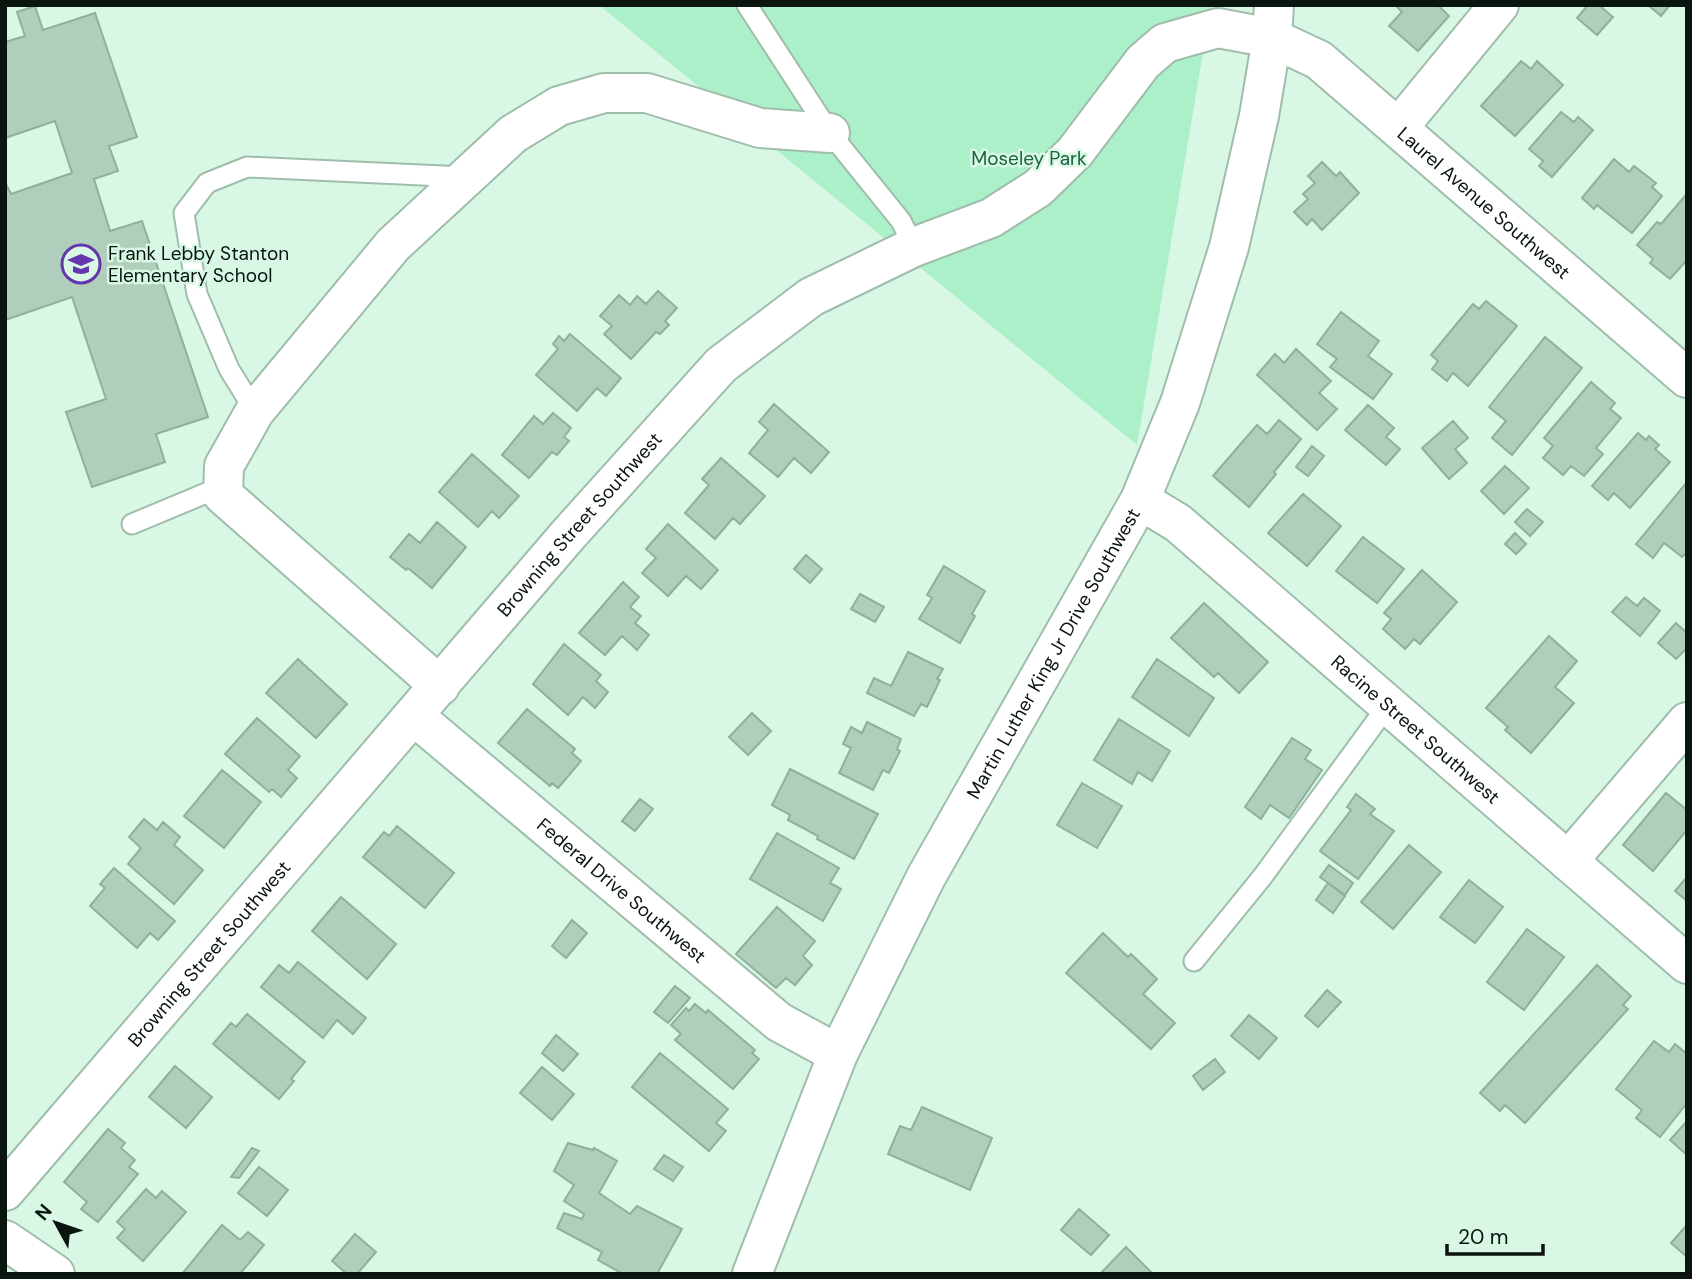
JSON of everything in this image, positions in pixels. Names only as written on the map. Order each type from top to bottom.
[{"type":"street","points":[[1399,127],[1499,5]]},
{"type":"street","name":"Laurel Avenue Southwest","points":[[1273,21],[1687,378]]},
{"type":"street","name":"Browning Street Southwest","points":[[5,1191],[568,534],[721,365],[811,297],[914,247],[991,218],[1038,188],[1075,152],[1143,62],[1165,43],[1218,28],[1273,21]]},
{"type":"street","name":"Martin Luther King Jr Drive Southwest","points":[[752,1274],[838,1054],[926,877],[1140,499],[1180,403],[1229,247],[1259,116],[1273,21]]},
{"type":"street","points":[[440,686],[223,495],[223,466],[255,411],[393,245],[513,134],[558,106],[604,93],[648,93],[761,128],[830,133]]},
{"type":"street","name":"Racine Street Southwest","points":[[1140,499],[1178,523],[1687,964]]},
{"type":"street","name":"Federal Drive Southwest","points":[[414,716],[779,1022],[838,1054]]},
{"type":"street","points":[[1568,861],[1687,722]]},
{"type":"street","points":[[5,1240],[55,1274]]},
{"type":"lane","points":[[747,5],[830,133],[901,221],[914,247]]},
{"type":"lane","points":[[255,411],[229,369],[197,294],[184,213],[207,183],[247,167],[467,177]]},
{"type":"lane","points":[[132,524],[223,486]]},
{"type":"lane","points":[[1194,961],[1263,876],[1388,705]]},
{"type":"green space","name":"Moseley Park","points":[[599,5],[1211,5],[1137,445]]},
{"type":"building","points":[[1395,5],[1438,5],[1449,16],[1418,51],[1389,26],[1402,12]]},
{"type":"building","points":[[1588,5],[1599,5],[1613,17],[1597,35],[1577,18]]},
{"type":"building","points":[[1648,5],[1670,5],[1661,16]]},
{"type":"building","name":"Frank Lebby Stanton Elementary School","points":[[35,6],[43,30],[95,13],[137,137],[109,146],[118,171],[94,179],[110,231],[142,221],[208,417],[156,434],[165,462],[92,487],[66,412],[106,399],[72,297],[5,320],[5,182],[11,194],[72,173],[55,121],[5,138],[5,42],[25,36],[17,12]]},
{"type":"building","points":[[1521,61],[1531,69],[1537,61],[1563,85],[1515,136],[1481,106]]},
{"type":"building","points":[[1561,112],[1574,122],[1578,117],[1593,130],[1552,177],[1539,166],[1543,161],[1529,149]]},
{"type":"building","points":[[1614,159],[1629,172],[1634,166],[1656,183],[1652,187],[1662,196],[1632,233],[1597,205],[1594,209],[1582,198]]},
{"type":"building","points":[[1322,162],[1336,176],[1340,172],[1359,193],[1322,230],[1312,219],[1307,225],[1294,212],[1308,199],[1303,194],[1315,183],[1308,176]]},
{"type":"building","points":[[1685,196],[1687,260],[1670,279],[1650,263],[1653,259],[1637,245],[1657,222],[1661,224]]},
{"type":"building","points":[[658,291],[677,308],[665,321],[669,325],[660,334],[656,332],[631,359],[604,334],[612,326],[600,316],[619,295],[630,305],[637,296],[646,304]]},
{"type":"building","points":[[1486,301],[1517,326],[1468,386],[1453,373],[1447,381],[1432,369],[1438,361],[1431,355],[1473,304],[1479,309]]},
{"type":"building","points":[[1341,312],[1379,341],[1368,356],[1392,374],[1373,399],[1330,367],[1337,359],[1317,344]]},
{"type":"building","points":[[570,334],[621,378],[606,396],[597,388],[577,411],[536,375],[558,349],[553,344],[559,336],[564,341]]},
{"type":"building","points":[[1545,337],[1582,368],[1512,455],[1492,438],[1506,421],[1489,407]]},
{"type":"building","points":[[1296,349],[1331,381],[1319,393],[1337,409],[1317,430],[1257,375],[1275,354],[1284,363]]},
{"type":"building","points":[[1591,382],[1615,403],[1610,409],[1621,418],[1596,448],[1603,454],[1584,476],[1571,466],[1563,475],[1543,458],[1553,446],[1544,438]]},
{"type":"building","points":[[774,404],[829,452],[811,473],[794,458],[778,477],[749,453],[768,430],[759,422]]},
{"type":"building","points":[[1368,405],[1394,428],[1386,437],[1400,449],[1386,465],[1345,430]]},
{"type":"building","points":[[553,413],[571,428],[564,437],[569,441],[557,455],[552,452],[529,478],[502,455],[534,416],[543,424]]},
{"type":"building","points":[[1279,420],[1301,439],[1249,507],[1213,476],[1257,425],[1267,434]]},
{"type":"building","points":[[1453,421],[1468,438],[1455,449],[1467,463],[1449,479],[1422,448]]},
{"type":"building","points":[[1638,433],[1646,440],[1649,436],[1659,445],[1655,449],[1670,462],[1630,508],[1614,493],[1608,500],[1592,486]]},
{"type":"building","points":[[1312,446],[1324,456],[1308,476],[1296,467]]},
{"type":"building","points":[[472,454],[519,496],[499,518],[492,511],[478,527],[439,492]]},
{"type":"building","points":[[721,458],[765,496],[740,524],[733,518],[715,539],[685,513],[709,485],[702,479]]},
{"type":"building","points":[[1505,466],[1529,488],[1504,514],[1481,491]]},
{"type":"building","points":[[1687,482],[1687,552],[1682,557],[1664,543],[1653,558],[1636,544]]},
{"type":"building","points":[[1303,494],[1341,526],[1307,566],[1268,533]]},
{"type":"building","points":[[1527,509],[1543,522],[1530,536],[1515,522]]},
{"type":"building","points":[[437,522],[466,547],[432,588],[390,557],[409,534],[420,543]]},
{"type":"building","points":[[668,524],[718,570],[701,589],[686,576],[668,596],[642,573],[656,558],[646,549]]},
{"type":"building","points":[[1515,533],[1526,544],[1516,554],[1505,544]]},
{"type":"building","points":[[1363,537],[1404,569],[1377,603],[1336,571]]},
{"type":"building","points":[[806,555],[822,569],[810,583],[794,569]]},
{"type":"building","points":[[944,566],[985,591],[960,643],[919,619],[932,598],[927,595]]},
{"type":"building","points":[[1422,570],[1457,602],[1420,644],[1414,639],[1405,649],[1383,629],[1391,619],[1384,613]]},
{"type":"building","points":[[623,582],[639,597],[630,607],[641,616],[635,623],[649,635],[637,650],[622,636],[605,655],[579,633]]},
{"type":"building","points":[[860,594],[884,607],[875,622],[851,609]]},
{"type":"building","points":[[1626,597],[1637,606],[1644,598],[1660,611],[1640,636],[1612,612]]},
{"type":"building","points":[[1204,603],[1268,662],[1239,693],[1218,673],[1214,677],[1171,638]]},
{"type":"building","points":[[1676,623],[1687,633],[1687,648],[1676,659],[1658,643]]},
{"type":"building","points":[[1549,636],[1577,661],[1555,687],[1574,703],[1531,753],[1505,730],[1508,727],[1486,708]]},
{"type":"building","points":[[564,644],[601,675],[596,681],[608,692],[595,708],[583,697],[568,715],[533,684]]},
{"type":"building","points":[[908,652],[943,669],[927,707],[921,704],[914,716],[867,693],[874,678],[891,686]]},
{"type":"building","points":[[298,659],[347,704],[316,738],[266,693]]},
{"type":"building","points":[[1157,659],[1214,698],[1189,736],[1132,697]]},
{"type":"building","points":[[527,709],[575,749],[572,753],[581,761],[558,788],[552,783],[550,786],[498,743]]},
{"type":"building","points":[[752,713],[771,731],[748,755],[729,737]]},
{"type":"building","points":[[257,718],[300,756],[288,770],[297,778],[281,797],[272,789],[269,792],[225,754]]},
{"type":"building","points":[[1119,719],[1170,751],[1152,781],[1138,772],[1132,784],[1094,760]]},
{"type":"building","points":[[867,722],[901,739],[897,749],[900,751],[889,773],[883,770],[873,790],[839,773],[851,748],[843,744],[851,727],[862,733]]},
{"type":"building","points":[[1292,738],[1311,750],[1305,759],[1322,770],[1289,818],[1270,805],[1261,819],[1245,807]]},
{"type":"building","points":[[790,769],[878,814],[854,859],[788,820],[790,815],[772,805]]},
{"type":"building","points":[[222,770],[261,802],[224,848],[184,816]]},
{"type":"building","points":[[1082,783],[1122,806],[1097,848],[1057,825]]},
{"type":"building","points":[[1666,793],[1687,810],[1687,830],[1653,871],[1623,845]]},
{"type":"building","points":[[1356,794],[1375,809],[1370,814],[1394,831],[1358,879],[1320,851],[1351,810],[1347,807]]},
{"type":"building","points":[[640,799],[653,809],[635,831],[622,821]]},
{"type":"building","points":[[144,819],[157,830],[163,822],[180,837],[174,845],[203,870],[174,904],[128,864],[141,848],[129,837]]},
{"type":"building","points":[[397,826],[454,873],[425,908],[363,857],[384,832],[389,836]]},
{"type":"building","points":[[777,833],[839,868],[830,883],[841,889],[823,921],[750,879]]},
{"type":"building","points":[[1409,845],[1441,872],[1393,929],[1361,902]]},
{"type":"building","points":[[1329,865],[1353,883],[1345,895],[1320,877]]},
{"type":"building","points":[[114,868],[175,921],[158,940],[150,933],[137,948],[90,906],[105,888],[100,884]]},
{"type":"building","points":[[1687,877],[1687,901],[1675,891]]},
{"type":"building","points":[[1469,880],[1503,907],[1475,943],[1440,917]]},
{"type":"building","points":[[1328,883],[1345,896],[1333,913],[1316,900]]},
{"type":"building","points":[[341,897],[396,944],[367,979],[312,931]]},
{"type":"building","points":[[777,907],[815,941],[803,956],[812,965],[795,985],[786,978],[776,988],[736,954]]},
{"type":"building","points":[[572,920],[587,933],[566,958],[552,946]]},
{"type":"building","points":[[1527,929],[1564,957],[1524,1010],[1487,982]]},
{"type":"building","points":[[1103,933],[1128,957],[1131,954],[1157,979],[1143,994],[1175,1023],[1151,1049],[1066,973]]},
{"type":"building","points":[[298,962],[366,1018],[353,1034],[337,1020],[323,1038],[261,987],[279,965],[289,973]]},
{"type":"building","points":[[1597,965],[1631,996],[1623,1005],[1628,1009],[1525,1123],[1505,1105],[1500,1111],[1480,1093]]},
{"type":"building","points":[[675,986],[690,998],[668,1023],[654,1012]]},
{"type":"building","points":[[1327,990],[1341,1002],[1318,1027],[1305,1016]]},
{"type":"building","points":[[695,1004],[706,1013],[708,1010],[755,1050],[752,1053],[759,1059],[733,1089],[675,1040],[681,1034],[671,1025],[686,1008],[689,1011]]},
{"type":"building","points":[[247,1014],[305,1062],[279,1099],[213,1044],[231,1023],[236,1027]]},
{"type":"building","points":[[1249,1015],[1277,1038],[1259,1059],[1231,1036]]},
{"type":"building","points":[[556,1035],[578,1054],[563,1071],[542,1053]]},
{"type":"building","points":[[1654,1041],[1669,1052],[1675,1044],[1687,1054],[1687,1103],[1660,1137],[1636,1118],[1642,1110],[1616,1089]]},
{"type":"building","points":[[660,1053],[728,1109],[716,1123],[726,1131],[709,1151],[632,1087]]},
{"type":"building","points":[[1215,1059],[1225,1072],[1203,1090],[1193,1076]]},
{"type":"building","points":[[175,1066],[212,1097],[186,1128],[149,1097]]},
{"type":"building","points":[[542,1067],[574,1094],[552,1120],[520,1093]]},
{"type":"building","points":[[922,1107],[992,1138],[970,1190],[888,1154],[900,1126],[911,1130]]},
{"type":"building","points":[[1687,1121],[1687,1155],[1670,1140]]},
{"type":"building","points":[[108,1129],[125,1143],[121,1148],[135,1160],[129,1167],[138,1174],[98,1222],[81,1209],[87,1202],[64,1182]]},
{"type":"building","points":[[568,1143],[593,1150],[594,1148],[617,1161],[599,1193],[630,1214],[637,1206],[682,1229],[657,1274],[623,1274],[598,1260],[602,1252],[557,1228],[564,1213],[582,1219],[584,1214],[564,1201],[574,1185],[554,1171]]},
{"type":"building","points":[[252,1148],[259,1151],[239,1178],[231,1177]]},
{"type":"building","points":[[664,1155],[683,1167],[673,1181],[654,1169]]},
{"type":"building","points":[[259,1167],[288,1190],[267,1216],[238,1193]]},
{"type":"building","points":[[146,1189],[156,1198],[162,1191],[186,1212],[143,1261],[117,1238],[125,1229],[117,1222]]},
{"type":"building","points":[[1079,1209],[1109,1235],[1091,1255],[1061,1230]]},
{"type":"building","points":[[222,1225],[240,1240],[248,1232],[264,1245],[240,1274],[182,1274]]},
{"type":"building","points":[[1687,1228],[1687,1257],[1671,1243]]},
{"type":"building","points":[[355,1234],[376,1252],[357,1274],[347,1274],[332,1261]]},
{"type":"building","points":[[1126,1247],[1153,1274],[1100,1274]]},
{"type":"place","name":"Frank Lebby Stanton Elementary School","points":[[81,264]]}]
